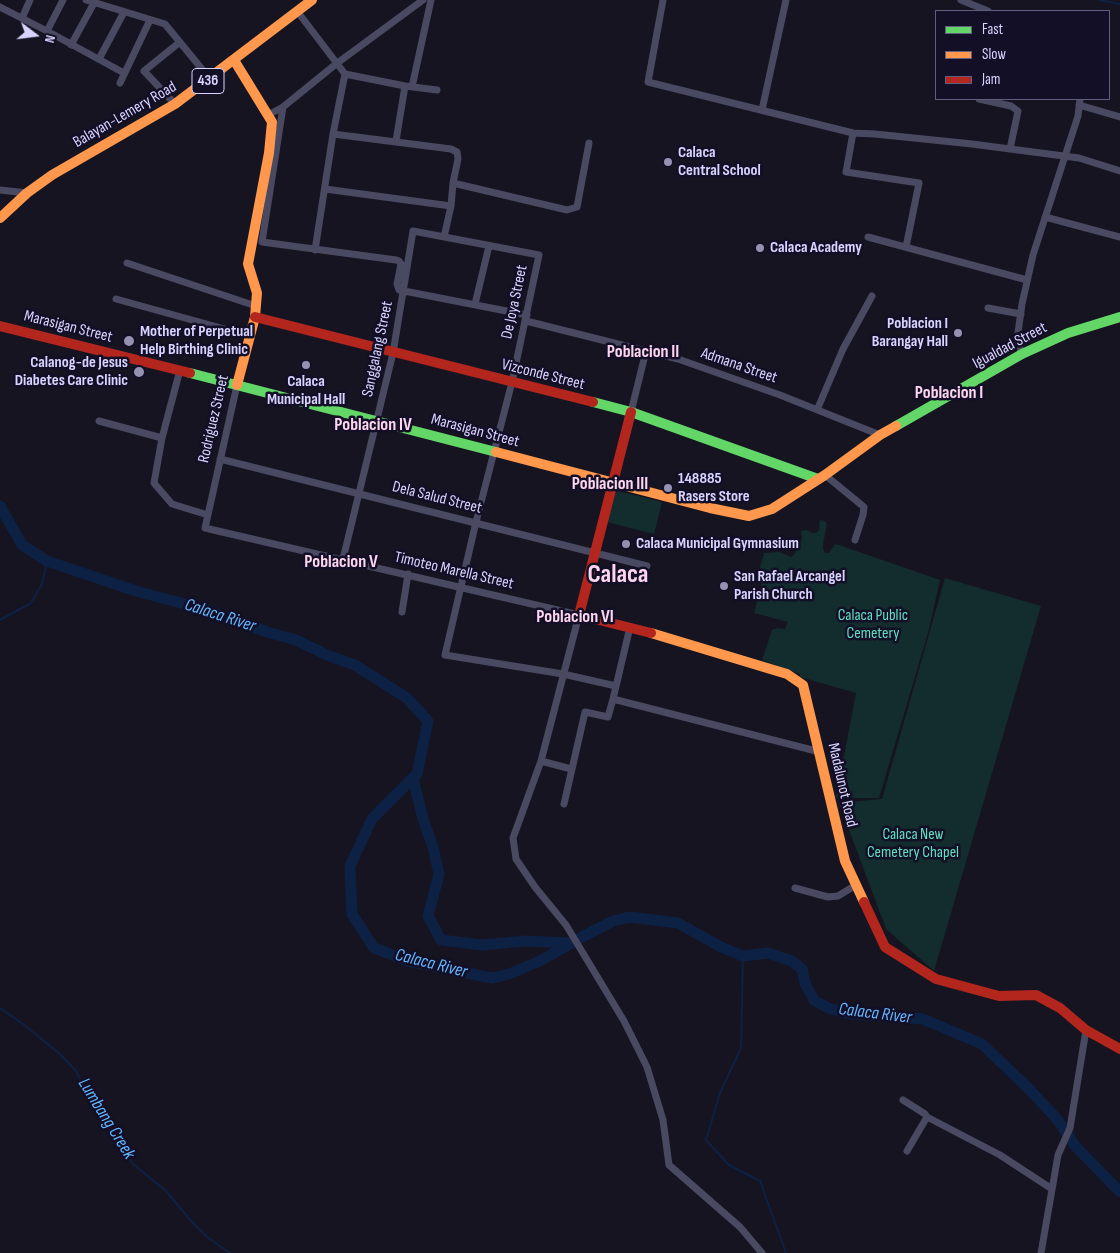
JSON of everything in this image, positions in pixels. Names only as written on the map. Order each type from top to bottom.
[{"type":"main road","name":"Balayan-Lemery Road","points":[[0,218],[27,193],[52,175],[175,104],[210,80],[312,0]]},
{"type":"main road","points":[[234,60],[268,115]]},
{"type":"main road","name":"Rodriguez Street","points":[[237,385],[255,317],[257,293],[248,264],[269,153],[272,122],[268,115]]},
{"type":"main road","name":"Vizconde Street","points":[[255,317],[631,412],[822,477]]},
{"type":"main road","name":"Igualdad Street","points":[[822,477],[880,435],[1022,354],[1068,333],[1120,317]]},
{"type":"main road","name":"Marasigan Street","points":[[0,326],[180,370],[740,515],[749,516],[772,509],[822,477]]},
{"type":"main road","points":[[578,614],[596,553],[631,412]]},
{"type":"main road","name":"Madalunot Road","points":[[578,614],[630,627],[787,674],[803,685],[845,862],[885,947],[936,980],[999,996],[1036,995],[1060,1008],[1086,1030],[1120,1049]]},
{"type":"street","points":[[22,18],[30,0]]},
{"type":"street","points":[[47,30],[63,0]]},
{"type":"street","points":[[86,0],[165,24],[210,80]]},
{"type":"street","points":[[268,115],[283,107],[336,64],[423,0]]},
{"type":"street","points":[[396,141],[431,0]]},
{"type":"street","points":[[662,0],[648,82],[853,133],[1079,158],[1120,172]]},
{"type":"street","points":[[762,110],[786,0]]},
{"type":"street","points":[[962,0],[986,10]]},
{"type":"street","points":[[72,45],[94,3]]},
{"type":"street","points":[[0,7],[47,30],[124,73]]},
{"type":"street","points":[[297,11],[345,74],[408,87],[437,90]]},
{"type":"street","points":[[99,59],[124,12]]},
{"type":"street","points":[[120,83],[150,20]]},
{"type":"street","points":[[175,104],[144,71],[180,42]]},
{"type":"street","points":[[315,250],[333,134],[345,74]]},
{"type":"street","points":[[984,100],[1011,106],[1018,111],[1010,149]]},
{"type":"street","points":[[1022,354],[1017,340],[1027,280],[1033,255],[1078,116],[1080,102],[1120,117]]},
{"type":"street","points":[[283,107],[262,242],[399,261],[397,288],[404,291]]},
{"type":"street","points":[[853,133],[846,172],[919,183],[906,247]]},
{"type":"street","points":[[333,134],[396,141],[451,149],[457,152],[458,159],[451,206],[444,237],[489,246],[475,304]]},
{"type":"street","points":[[453,183],[567,210],[577,207],[589,143]]},
{"type":"street","points":[[325,189],[451,206]]},
{"type":"street","points":[[0,190],[27,193]]},
{"type":"street","points":[[1045,217],[1120,237]]},
{"type":"street","name":"Sanggalang Street","points":[[343,560],[393,353],[407,262],[414,231],[444,237]]},
{"type":"street","points":[[868,237],[1027,280]]},
{"type":"street","name":"De Joya Street","points":[[489,246],[539,255],[512,382],[476,522],[445,655],[563,674]]},
{"type":"street","points":[[126,263],[256,306]]},
{"type":"street","name":"Admana Street","points":[[404,291],[475,304],[646,352],[678,359],[880,435]]},
{"type":"street","points":[[817,410],[843,349],[872,296]]},
{"type":"street","points":[[116,299],[250,336]]},
{"type":"street","points":[[988,308],[1021,314]]},
{"type":"street","points":[[631,412],[646,352]]},
{"type":"street","points":[[180,370],[162,438],[154,483],[172,504],[208,515]]},
{"type":"street","name":"Rodriguez Street","points":[[205,528],[237,385]]},
{"type":"street","points":[[99,421],[162,438]]},
{"type":"street","name":"Dela Salud Street","points":[[220,459],[647,566]]},
{"type":"street","points":[[822,477],[864,507],[855,540]]},
{"type":"street","name":"Timoteo Marella Street","points":[[205,528],[578,614]]},
{"type":"street","points":[[402,612],[408,574]]},
{"type":"street","points":[[578,614],[541,761],[513,838],[516,859],[535,887],[566,925],[624,1021],[647,1067],[663,1120],[669,1165],[740,1227],[762,1253]]},
{"type":"street","points":[[564,804],[585,712],[608,717],[630,627]]},
{"type":"street","points":[[563,674],[616,686]]},
{"type":"street","points":[[613,699],[820,752]]},
{"type":"street","points":[[541,761],[571,769]]},
{"type":"street","points":[[795,888],[828,896],[838,896],[856,885]]},
{"type":"street","points":[[1041,1253],[1058,1156],[1070,1128],[1086,1030]]},
{"type":"street","points":[[903,1100],[927,1117],[1000,1154],[1052,1189]]},
{"type":"street","points":[[907,1151],[927,1117]]},
{"type":"green space","points":[[618,491],[662,502],[654,534],[607,522],[615,493]]},
{"type":"green space","name":"Calaca Public Cemetery","points":[[820,520],[825,521],[827,524],[823,544],[825,553],[829,553],[835,544],[940,580],[928,633],[879,798],[836,798],[856,693],[800,677],[800,674],[762,660],[772,630],[778,628],[785,629],[788,622],[754,613],[763,577],[758,575],[764,553],[779,552],[791,557],[794,555],[802,538],[801,531],[806,530],[816,533],[819,530]]},
{"type":"green space","name":"Calaca New Cemetery Chapel","points":[[945,578],[1041,606],[934,971],[886,929],[839,803],[882,799]]},
{"type":"waterway","points":[[1100,0],[1120,4]]},
{"type":"waterway","name":"Calaca River","points":[[0,506],[22,545],[47,561],[136,591],[207,610],[267,632],[296,640],[327,655],[355,665],[407,698],[428,721],[417,774],[372,819],[350,866],[352,914],[374,948],[408,961],[492,978],[509,974],[540,961],[613,921],[629,917],[678,923],[721,947],[743,956],[768,953],[792,961],[802,969],[805,983],[814,1000],[828,1008],[851,1014],[923,1019],[982,1044],[1057,1119],[1076,1147],[1120,1192]]},
{"type":"waterway","name":"Lumbang Creek","points":[[0,620],[31,603],[42,584],[47,561]]},
{"type":"waterway","points":[[413,778],[439,874],[428,916],[441,940],[482,945],[526,941],[571,943]]},
{"type":"waterway","points":[[743,956],[741,1048],[720,1093],[706,1140],[729,1165],[760,1181],[786,1253]]},
{"type":"waterway","name":"Lumbang Creek","points":[[0,1008],[60,1054],[76,1071],[108,1128],[133,1164],[165,1190],[207,1237],[230,1253]]},
{"type":"traffic: fast","points":[[896,426],[1022,354],[1068,333],[1120,317]]},
{"type":"traffic: fast","points":[[190,373],[496,452]]},
{"type":"traffic: fast","points":[[593,402],[631,412],[818,479]]},
{"type":"traffic: slow","points":[[0,218],[27,193],[52,175],[175,104],[312,0]]},
{"type":"traffic: slow","points":[[234,60],[272,122],[269,153],[248,264],[257,293],[255,317],[237,385]]},
{"type":"traffic: slow","points":[[496,452],[710,508],[749,516],[772,509],[896,426]]},
{"type":"traffic: slow","points":[[651,633],[787,674],[803,685],[845,861],[864,902]]},
{"type":"traffic: jam","points":[[255,317],[593,402]]},
{"type":"traffic: jam","points":[[0,326],[190,373]]},
{"type":"traffic: jam","points":[[631,412],[579,615],[651,633]]},
{"type":"traffic: jam","points":[[864,902],[885,947],[936,979],[999,996],[1036,995],[1060,1008],[1086,1030],[1120,1049]]},
{"type":"place","name":"Calaca Central School","points":[[668,162]]},
{"type":"place","name":"Calaca Academy","points":[[760,248]]},
{"type":"place","name":"Poblacion I Barangay Hall","points":[[958,333]]},
{"type":"place","name":"Mother of Perpetual Help Birthing Clinic","points":[[129,341]]},
{"type":"place","name":"Calaca Municipal Hall","points":[[306,365]]},
{"type":"place","name":"Calanog-de Jesus Diabetes Care Clinic","points":[[139,372]]},
{"type":"place","name":"148885 Rasers Store","points":[[668,488]]},
{"type":"place","name":"Calaca Municipal Gymnasium","points":[[626,544]]},
{"type":"place","name":"San Rafael Arcangel Parish Church","points":[[724,586]]},
{"type":"district","name":"Poblacion II","points":[[643,352]]},
{"type":"district","name":"Poblacion I","points":[[949,393]]},
{"type":"district","name":"Poblacion IV","points":[[373,425]]},
{"type":"district","name":"Poblacion III","points":[[610,484]]},
{"type":"district","name":"Poblacion V","points":[[341,562]]},
{"type":"district","name":"Calaca","points":[[618,575]]},
{"type":"district","name":"Poblacion VI","points":[[575,617]]}]
